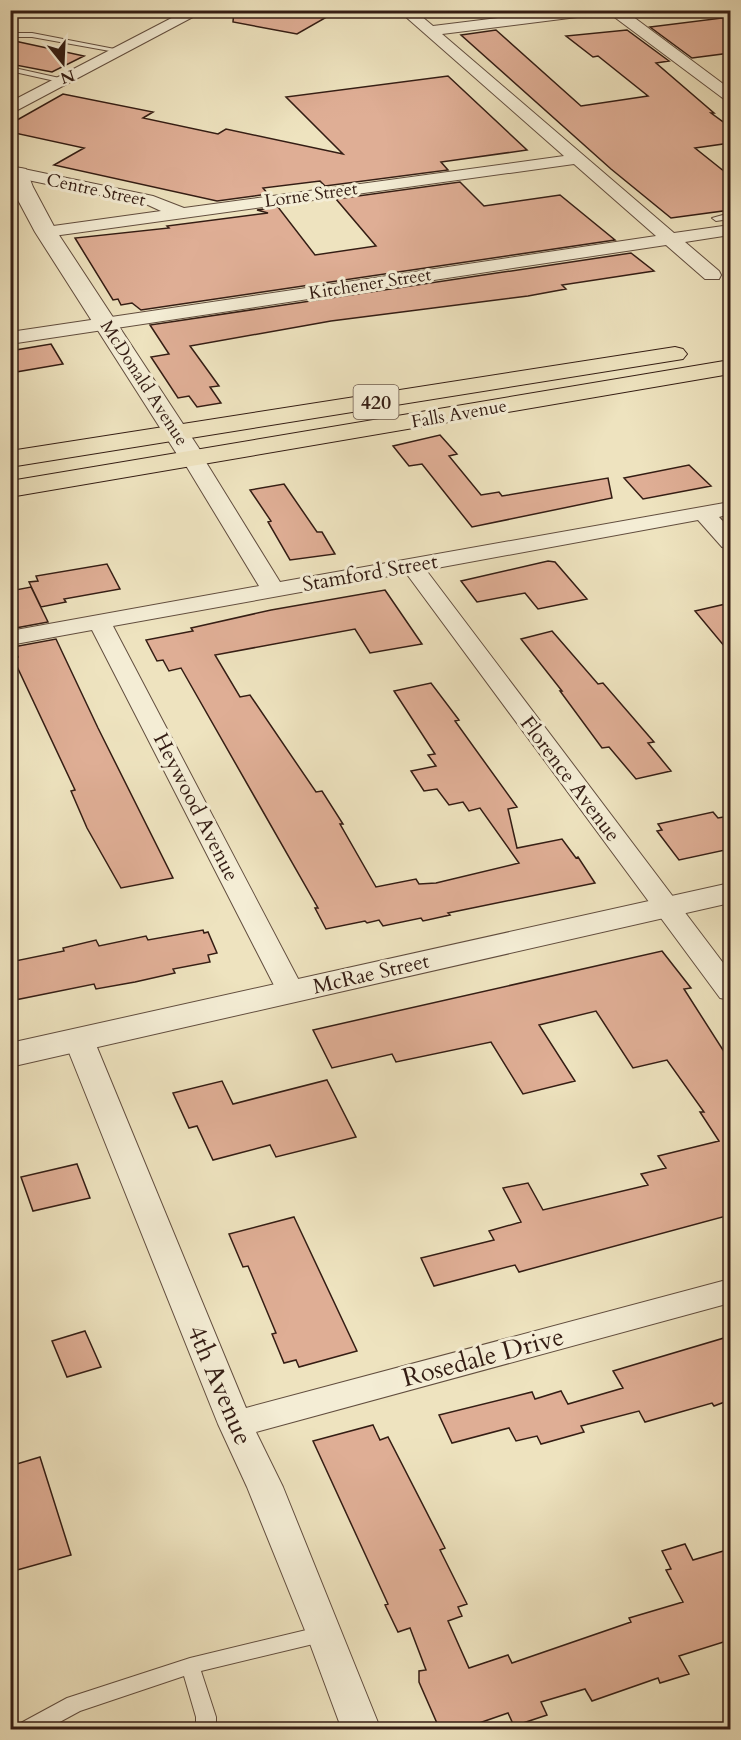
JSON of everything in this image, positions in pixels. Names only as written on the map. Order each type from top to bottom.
[{"type":"highway","name":"Falls Avenue","points":[[10,459],[730,345]]},
{"type":"highway","name":"Falls Avenue","points":[[10,489],[730,367]]},
{"type":"street","points":[[10,109],[199,10]]},
{"type":"street","points":[[405,10],[712,275]]},
{"type":"street","points":[[429,31],[605,10]]},
{"type":"street","points":[[614,10],[730,96]]},
{"type":"street","name":"Lorne Street","points":[[46,232],[576,159]]},
{"type":"street","name":"Centre Street","points":[[15,173],[153,201],[181,213]]},
{"type":"street","name":"McDonald Avenue","points":[[15,173],[46,232],[193,459],[274,591]]},
{"type":"street","name":"Kitchener Street","points":[[10,338],[730,230]]},
{"type":"street","name":"Stamford Street","points":[[10,639],[730,508]]},
{"type":"street","points":[[703,513],[730,542]]},
{"type":"street","name":"Florence Avenue","points":[[412,566],[730,990]]},
{"type":"street","name":"Heywood Avenue","points":[[100,623],[291,992]]},
{"type":"street","name":"McRae Street","points":[[10,1055],[730,893]]},
{"type":"street","name":"4th Avenue","points":[[79,1040],[235,1424],[265,1487],[362,1730]]},
{"type":"street","name":"Rosedale Drive","points":[[235,1424],[730,1291]]},
{"type":"lane","points":[[10,35],[32,35],[121,51]]},
{"type":"lane","points":[[10,69],[64,81]]},
{"type":"lane","points":[[716,218],[730,216]]},
{"type":"lane","points":[[26,1730],[74,1704],[190,1666],[325,1634]]},
{"type":"lane","points":[[190,1666],[206,1717],[206,1730]]},
{"type":"building","points":[[234,10],[339,10],[297,34],[233,22]]},
{"type":"building","points":[[730,17],[730,53],[692,58],[650,27]]},
{"type":"building","points":[[496,30],[581,106],[648,96],[598,56],[593,57],[566,36],[627,30],[669,61],[656,63],[714,113],[711,113],[730,127],[730,143],[695,148],[730,176],[730,210],[671,218],[611,169],[461,35]]},
{"type":"building","points":[[10,40],[84,56],[52,72],[10,64]]},
{"type":"building","points":[[448,76],[527,150],[441,162],[448,170],[325,186],[320,181],[263,188],[268,194],[217,201],[54,165],[84,148],[10,132],[10,124],[63,94],[153,112],[143,118],[218,134],[226,129],[343,154],[286,97]]},
{"type":"building","points":[[460,182],[484,206],[560,195],[615,240],[141,310],[132,303],[121,305],[118,299],[113,300],[75,238],[169,228],[167,226],[268,213],[257,210],[278,207],[315,255],[376,246],[336,199]]},
{"type":"building","points":[[631,253],[654,271],[562,285],[566,289],[528,296],[331,321],[190,346],[219,386],[210,387],[221,403],[197,407],[189,396],[178,398],[151,357],[169,354],[150,325]]},
{"type":"building","points":[[51,344],[63,364],[10,373],[10,351]]},
{"type":"building","points":[[440,435],[457,454],[449,456],[481,495],[499,492],[502,496],[608,478],[612,498],[472,527],[422,464],[409,466],[393,446]]},
{"type":"building","points":[[689,465],[711,486],[643,499],[624,478]]},
{"type":"building","points":[[284,484],[317,532],[322,532],[335,554],[290,560],[268,522],[271,521],[250,490]]},
{"type":"building","points":[[548,561],[555,562],[587,599],[538,609],[525,593],[477,602],[461,581]]},
{"type":"building","points":[[107,564],[120,589],[64,599],[66,602],[41,607],[29,582],[38,581],[36,576]]},
{"type":"building","points":[[31,587],[48,622],[10,629],[10,591]]},
{"type":"building","points":[[385,590],[422,644],[370,653],[355,629],[215,655],[240,697],[250,695],[316,792],[322,791],[343,824],[340,824],[376,887],[416,879],[419,884],[436,883],[519,863],[480,808],[469,811],[463,802],[449,805],[437,789],[424,791],[411,771],[436,766],[428,755],[435,754],[394,691],[431,683],[459,720],[455,721],[517,807],[508,809],[517,848],[562,839],[576,858],[578,857],[595,883],[448,913],[450,915],[423,921],[421,918],[383,926],[379,920],[367,923],[365,921],[326,929],[315,908],[318,908],[181,668],[169,671],[163,660],[157,661],[146,640],[193,631],[191,628],[271,610]]},
{"type":"building","points":[[730,603],[730,653],[695,611]]},
{"type":"building","points":[[552,631],[598,684],[603,683],[654,742],[648,743],[671,771],[636,779],[609,747],[602,748],[560,691],[562,691],[521,639]]},
{"type":"building","points":[[56,639],[173,878],[121,888],[87,828],[71,791],[75,790],[13,658],[18,657],[13,647]]},
{"type":"building","points":[[713,812],[718,818],[730,816],[730,849],[679,860],[657,831],[662,830],[658,824]]},
{"type":"building","points":[[203,930],[204,933],[208,932],[217,953],[208,955],[210,962],[173,969],[175,973],[135,982],[96,989],[94,984],[10,1001],[10,962],[64,951],[63,948],[96,940],[99,946],[146,936],[148,940]]},
{"type":"building","points":[[662,951],[691,988],[684,989],[730,1061],[730,1215],[519,1272],[515,1265],[434,1286],[421,1258],[494,1240],[489,1231],[521,1222],[503,1188],[528,1183],[543,1210],[648,1185],[641,1174],[666,1168],[658,1156],[719,1141],[700,1112],[704,1112],[667,1060],[633,1068],[596,1011],[539,1025],[575,1081],[523,1094],[491,1042],[396,1062],[392,1054],[332,1068],[313,1030]]},
{"type":"building","points":[[327,1080],[356,1137],[276,1157],[270,1145],[213,1160],[197,1126],[189,1128],[173,1093],[222,1081],[233,1104]]},
{"type":"building","points":[[77,1164],[90,1198],[33,1211],[21,1177]]},
{"type":"building","points":[[294,1217],[357,1351],[299,1367],[296,1360],[284,1363],[272,1334],[276,1333],[248,1266],[243,1267],[229,1234]]},
{"type":"building","points":[[85,1331],[101,1367],[67,1377],[52,1341]]},
{"type":"building","points":[[724,1338],[730,1349],[730,1400],[714,1406],[712,1403],[645,1422],[639,1411],[581,1426],[584,1432],[541,1444],[537,1436],[516,1441],[509,1428],[452,1443],[439,1415],[532,1392],[535,1399],[561,1391],[568,1404],[623,1388],[613,1371]]},
{"type":"building","points":[[373,1425],[380,1440],[388,1437],[445,1548],[440,1550],[467,1604],[458,1607],[462,1616],[448,1621],[469,1668],[508,1655],[512,1663],[631,1622],[629,1618],[683,1602],[666,1570],[671,1569],[662,1551],[685,1544],[693,1560],[730,1549],[730,1640],[679,1656],[689,1674],[660,1683],[658,1678],[592,1701],[585,1689],[541,1702],[547,1715],[514,1726],[508,1713],[459,1730],[440,1730],[419,1682],[419,1671],[426,1670],[410,1628],[398,1632],[385,1605],[388,1604],[313,1441]]},
{"type":"building","points":[[40,1457],[71,1555],[10,1572],[10,1466]]}]
